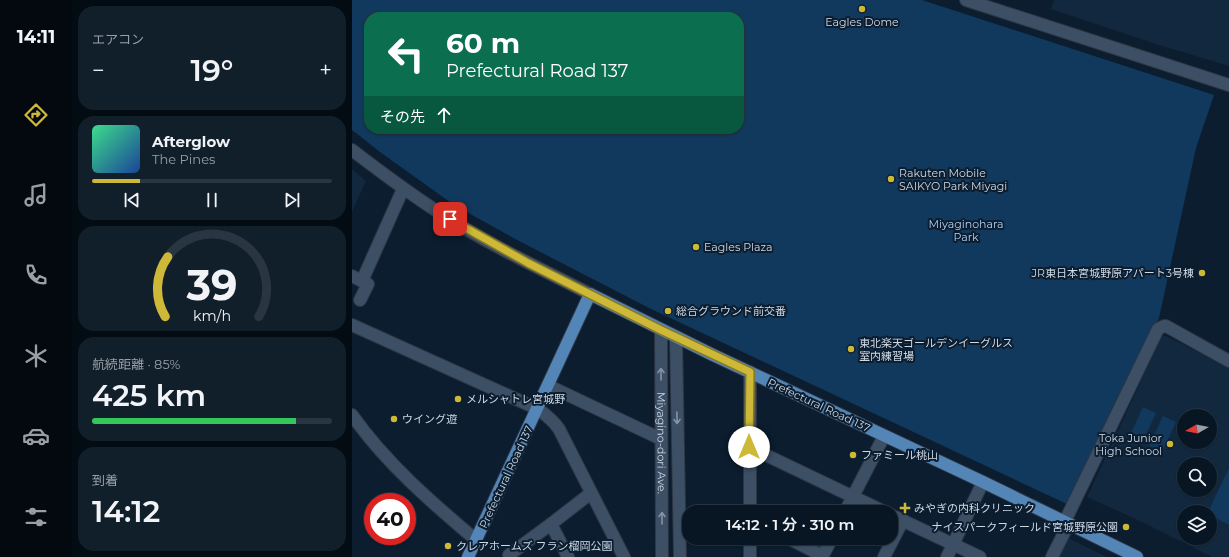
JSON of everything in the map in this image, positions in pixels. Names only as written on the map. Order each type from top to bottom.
[{"type":"main road","name":"Prefectural Road 137","points":[[468,557],[549,386],[590,294],[661,330],[984,482],[1137,557]]},
{"type":"street","points":[[966,0],[1229,85]]},
{"type":"street","points":[[352,150],[403,189],[456,223],[514,256],[590,294]]},
{"type":"street","points":[[360,300],[368,284],[357,279],[403,189]]},
{"type":"street","points":[[352,325],[538,409],[554,421],[624,557]]},
{"type":"street","points":[[1052,557],[1158,329],[1166,326],[1228,359]]},
{"type":"street","name":"Miyagino-dori Ave.","points":[[661,330],[662,557]]},
{"type":"street","name":"Miyagino-dori Ave.","points":[[676,337],[683,505]]},
{"type":"street","points":[[750,372],[750,505]]},
{"type":"street","points":[[549,386],[661,439]]},
{"type":"street","points":[[352,415],[384,456],[404,476],[476,540]]},
{"type":"street","points":[[849,505],[884,436]]},
{"type":"street","points":[[749,447],[870,505]]},
{"type":"street","points":[[947,557],[984,482]]},
{"type":"street","points":[[510,557],[509,555],[591,493]]},
{"type":"street","points":[[898,518],[980,557]]},
{"type":"street","points":[[884,557],[903,520]]},
{"type":"street","points":[[551,524],[568,557]]},
{"type":"street","name":"Miyagino-dori Ave.","points":[[680,557],[682,538]]},
{"type":"street","points":[[750,545],[750,557]]},
{"type":"street","points":[[802,545],[823,556],[828,545]]},
{"type":"shaded area","points":[[1054,0],[1229,0],[1229,66],[1159,45],[1051,9]]},
{"type":"shaded area","points":[[352,169],[366,181],[352,212]]},
{"type":"shaded area","name":"Toka Junior High School","points":[[1162,336],[1166,336],[1229,367],[1229,557],[1212,557],[1188,545],[1217,545],[1217,505],[1177,505],[1177,540],[1087,497]]},
{"type":"shaded area","points":[[1068,538],[1107,557],[1059,557]]},
{"type":"green space","name":"Miyaginohara Park","points":[[352,0],[922,0],[1214,95],[1196,148],[1159,318],[1069,505],[651,309],[519,241],[454,205],[352,130]]},
{"type":"green space","points":[[1143,407],[1156,413],[1142,443],[1129,437]]},
{"type":"green space","points":[[1163,416],[1176,422],[1162,452],[1149,446]]},
{"type":"green space","points":[[1229,468],[1229,525],[1217,519],[1217,505],[1211,505],[1215,497],[1217,497],[1217,493]]},
{"type":"place","name":"Eagles Dome","points":[[862,9]]},
{"type":"place","name":"Rakuten Mobile SAIKYO Park Miyagi","points":[[891,179]]},
{"type":"place","name":"Eagles Plaza","points":[[696,247]]},
{"type":"place","name":"JR東日本宮城野原アパート3号棟","points":[[1202,273]]},
{"type":"place","name":"総合グラウンド前交番","points":[[668,311]]},
{"type":"place","name":"東北楽天ゴールデンイーグルス 室内練習場","points":[[851,349]]},
{"type":"place","name":"メルシャトレ宮城野","points":[[458,399]]},
{"type":"place","name":"ウイング遊","points":[[394,419]]},
{"type":"place","name":"Toka Junior High School","points":[[1170,444]]},
{"type":"place","name":"ファミール桃山","points":[[853,455]]},
{"type":"place","name":"みやぎの内科クリニック","points":[[905,508]]},
{"type":"place","name":"ナイスパークフィールド宮城野原公園","points":[[1126,527]]},
{"type":"place","name":"クレアホームズ フラン榴岡公園","points":[[448,546]]},
{"type":"route","points":[[450,219],[514,256],[661,330],[750,372],[749,447]]}]
